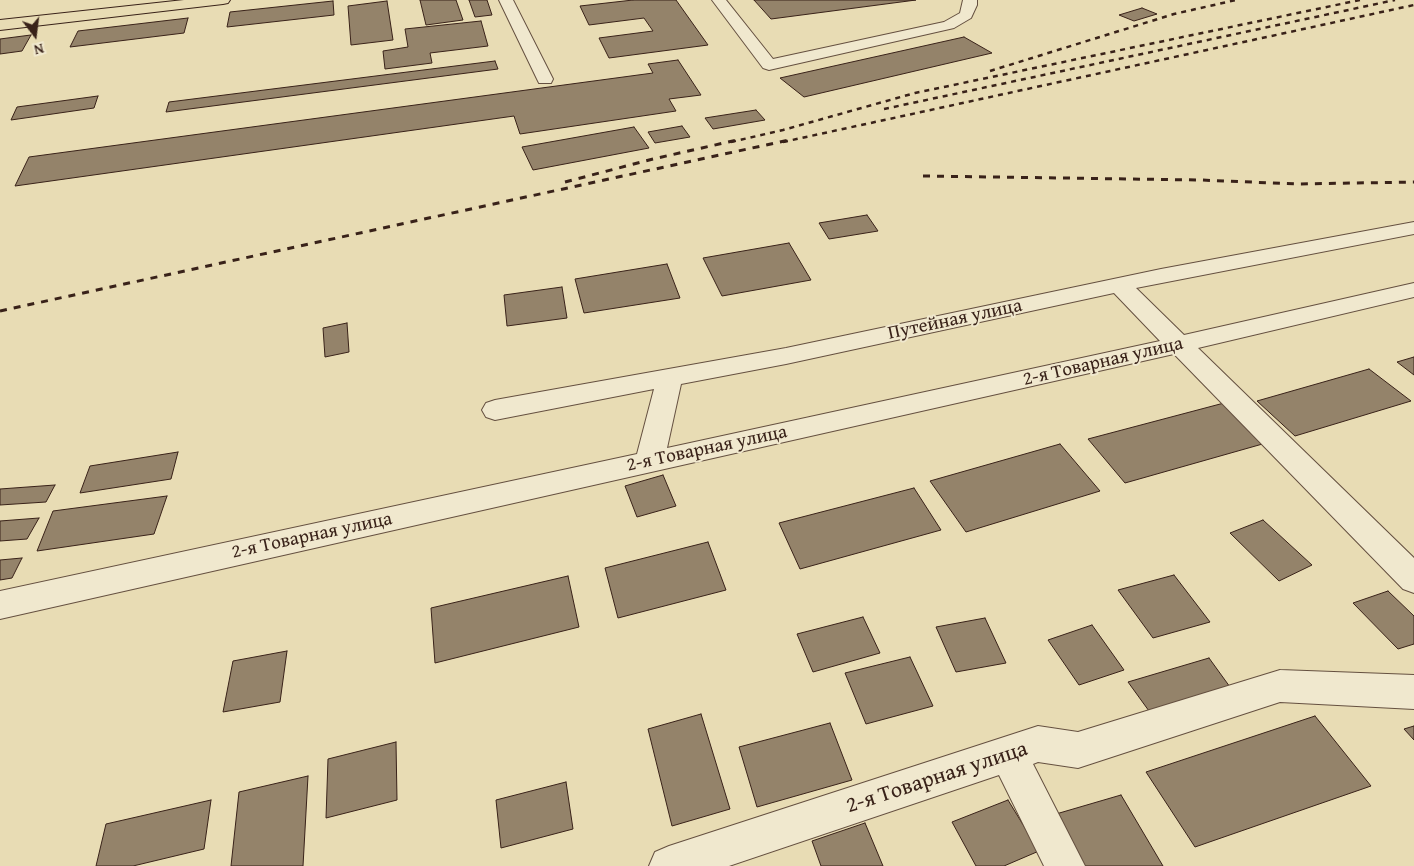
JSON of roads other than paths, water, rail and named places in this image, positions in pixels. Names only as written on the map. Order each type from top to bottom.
[{"type":"main road","points":[[0,25],[223,0]]},
{"type":"street","points":[[506,0],[545,79]]},
{"type":"street","points":[[719,0],[769,65],[949,25],[966,15],[970,0]]},
{"type":"street","name":"Путейная улица","points":[[495,410],[786,356],[1119,285],[1414,228]]},
{"type":"street","points":[[1390,232],[1414,249]]},
{"type":"street","points":[[1119,285],[1414,579]]},
{"type":"street","name":"2-я Товарная улица","points":[[0,605],[1179,345],[1414,290]]},
{"type":"street","points":[[648,462],[670,377]]},
{"type":"street","name":"2-я Товарная улица","points":[[669,866],[1038,744],[1078,750],[1280,686],[1414,692]]},
{"type":"street","points":[[1009,755],[1065,866]]},
{"type":"railway","points":[[990,71],[1174,14],[1236,0]]},
{"type":"railway","points":[[731,142],[783,130],[915,93],[1360,0]]},
{"type":"railway","points":[[884,109],[1395,0]]},
{"type":"railway","points":[[783,142],[1414,5]]},
{"type":"railway","points":[[565,182],[737,140]]},
{"type":"railway","points":[[0,311],[789,140]]},
{"type":"railway","points":[[923,176],[1200,180],[1299,184],[1414,182]]}]
